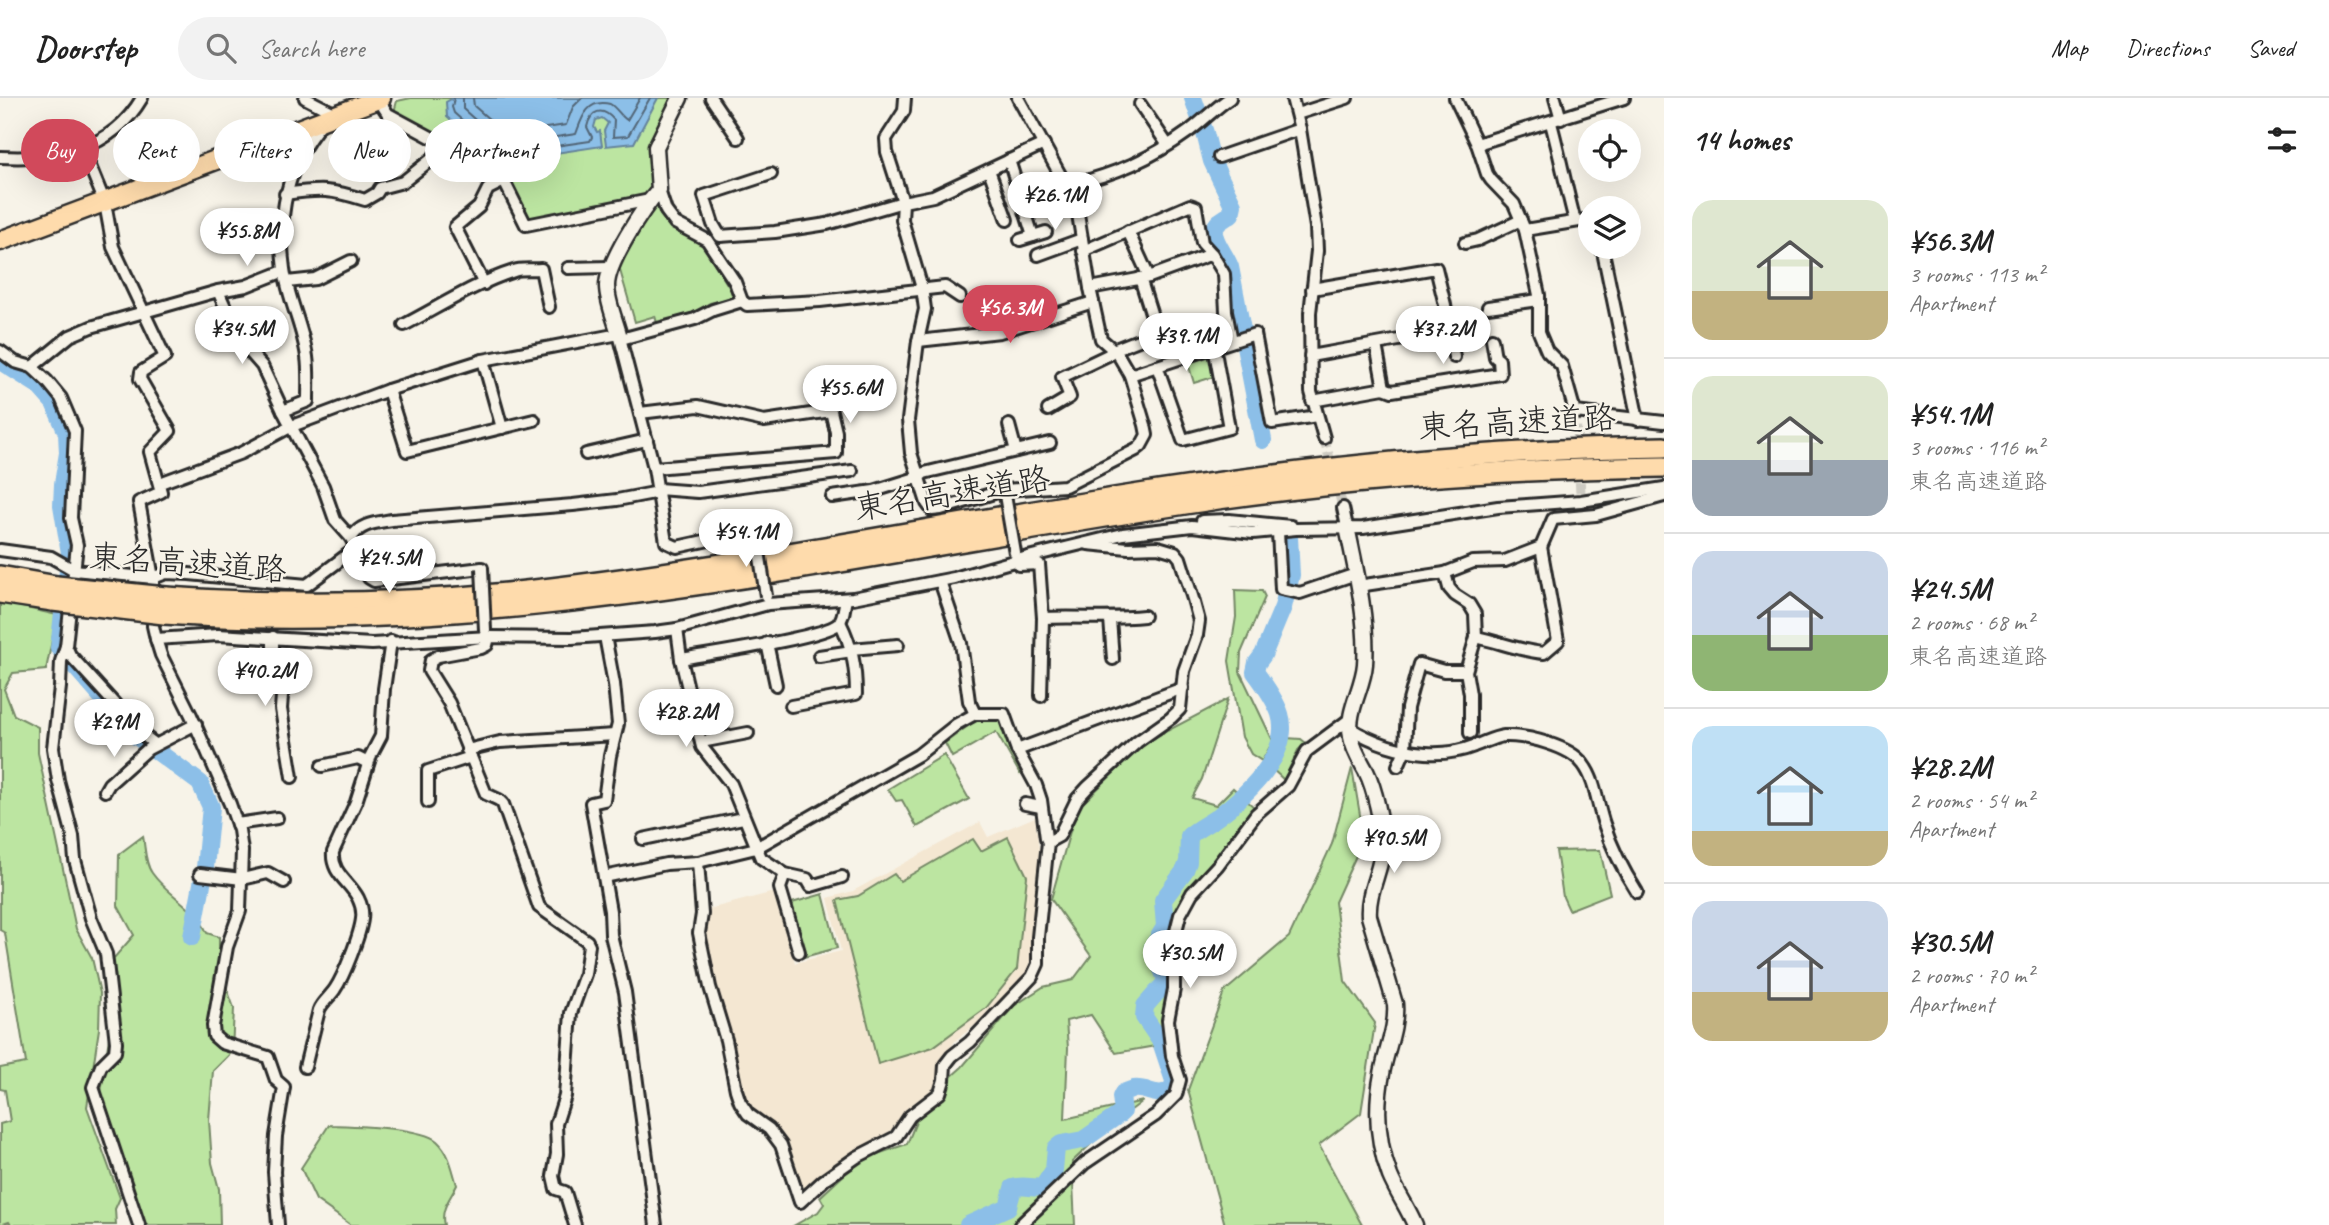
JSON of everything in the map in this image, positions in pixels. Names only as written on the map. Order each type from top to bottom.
[{"type":"highway","name":"東名高速道路","points":[[165,606],[222,601],[292,602],[506,593],[738,561],[1115,498],[1316,469],[1521,452],[1664,447]]},
{"type":"highway","name":"東名高速道路","points":[[0,593],[55,593],[165,606],[220,618],[313,618],[466,612],[727,580],[1220,499],[1344,485],[1518,471],[1664,467]]},
{"type":"highway","name":"東名高速道路","points":[[0,576],[55,593]]},
{"type":"main road","points":[[0,240],[105,203],[379,98]]},
{"type":"street","points":[[283,411],[308,401],[306,351],[285,276],[282,225],[285,194],[292,174],[314,132],[331,116],[305,98]]},
{"type":"street","points":[[379,98],[388,114],[425,134]]},
{"type":"street","points":[[680,98],[656,147],[654,195],[610,267],[607,286],[654,468],[666,542],[677,547],[754,531],[767,600]]},
{"type":"street","points":[[711,98],[738,138]]},
{"type":"street","points":[[905,98],[904,111],[886,139],[887,152],[903,202],[902,220],[922,288],[925,309],[908,420],[911,453],[927,503],[932,510],[1004,492],[1065,485],[1136,450],[1147,435],[1130,375],[1113,350],[1101,339],[1071,185],[1063,180],[1018,98]]},
{"type":"street","points":[[1071,185],[1122,170],[1188,131],[1230,98]]},
{"type":"street","points":[[1292,98],[1300,129],[1316,227],[1317,251],[1312,289],[1310,356],[1312,401],[1324,438]]},
{"type":"street","points":[[1297,114],[1347,98]]},
{"type":"street","points":[[1455,98],[1491,180],[1514,204],[1523,225],[1539,300],[1538,321],[1542,343],[1562,366],[1575,412],[1664,422]]},
{"type":"street","points":[[1555,98],[1562,173],[1575,221]]},
{"type":"street","points":[[1477,144],[1556,121],[1590,103],[1624,98]]},
{"type":"street","points":[[99,139],[122,125],[136,101]]},
{"type":"street","points":[[1140,104],[1167,144]]},
{"type":"street","points":[[1219,157],[1300,129]]},
{"type":"street","points":[[707,240],[720,236],[775,232],[827,224],[933,196],[1044,144]]},
{"type":"street","points":[[0,157],[21,158]]},
{"type":"street","points":[[1009,160],[1033,236]]},
{"type":"street","points":[[285,194],[335,191],[365,200],[380,188],[403,182],[425,164]]},
{"type":"street","points":[[989,170],[1007,220]]},
{"type":"street","points":[[720,236],[704,196],[771,174]]},
{"type":"street","points":[[96,182],[105,203],[113,247],[165,357],[141,372],[140,379],[170,431],[150,452],[161,492],[139,502],[153,578],[153,626],[161,655],[196,724],[237,824],[242,851],[240,911],[227,947],[213,1026],[214,1036],[222,1043],[268,1057],[276,1080],[284,1087],[276,1136],[274,1172],[278,1225]]},
{"type":"street","points":[[484,284],[456,227],[479,206],[488,189],[502,182]]},
{"type":"street","points":[[504,182],[526,225],[654,195]]},
{"type":"street","points":[[654,195],[675,223],[707,240],[747,305],[820,301],[945,287],[960,297]]},
{"type":"street","points":[[1002,205],[1021,199]]},
{"type":"street","points":[[1038,255],[1128,231],[1190,205],[1196,207],[1202,243],[1224,274],[1226,311],[1232,341]]},
{"type":"street","points":[[1465,243],[1523,225],[1578,221]]},
{"type":"street","points":[[1128,231],[1144,277],[1151,313]]},
{"type":"street","points":[[1020,240],[1046,232]]},
{"type":"street","points":[[1090,288],[1144,277],[1212,254]]},
{"type":"street","points":[[1604,259],[1637,419]]},
{"type":"street","points":[[32,367],[70,336],[91,327],[218,291],[285,276],[315,279],[351,261]]},
{"type":"street","points":[[568,268],[610,267]]},
{"type":"street","points":[[1312,289],[1436,268],[1454,357]]},
{"type":"street","points":[[404,325],[517,269],[541,269],[549,307]]},
{"type":"street","points":[[218,291],[242,342],[262,366],[323,486],[335,520],[353,543],[369,578],[374,581],[482,568],[487,645],[438,656],[428,665],[449,703],[486,794],[503,804],[539,907],[589,945],[585,974],[571,1013],[565,1096],[556,1124],[557,1154],[553,1176],[556,1189],[565,1192],[575,1225]]},
{"type":"street","points":[[1488,307],[1539,300]]},
{"type":"street","points":[[160,483],[241,453],[292,426],[388,390],[483,360],[620,336],[695,319],[713,310],[743,301]]},
{"type":"street","points":[[918,341],[1000,331],[1093,302]]},
{"type":"street","points":[[1310,356],[1450,331]]},
{"type":"street","points":[[1130,375],[1255,334],[1272,423],[1317,416]]},
{"type":"street","points":[[1048,410],[1070,397],[1062,377],[1113,350],[1146,337]]},
{"type":"street","points":[[1312,401],[1384,388],[1392,391],[1500,374],[1499,360],[1495,357],[1492,339]]},
{"type":"street","points":[[1376,345],[1384,388]]},
{"type":"street","points":[[1157,366],[1183,440],[1229,428],[1214,346]]},
{"type":"street","points":[[0,351],[15,362],[32,367],[61,398],[75,431],[71,518],[77,545],[61,661],[53,748],[58,780],[73,836],[75,860],[91,919],[106,954],[116,1042],[115,1052],[101,1066],[93,1087],[139,1225]]},
{"type":"street","points":[[483,360],[502,428]]},
{"type":"street","points":[[388,390],[407,451],[534,420]]},
{"type":"street","points":[[640,413],[698,406],[764,421],[831,411],[836,432],[836,453],[654,468]]},
{"type":"street","points":[[1009,425],[1016,451]]},
{"type":"street","points":[[586,454],[647,440]]},
{"type":"street","points":[[832,497],[874,491],[924,473],[1050,443]]},
{"type":"street","points":[[0,551],[59,559],[74,570],[153,578],[166,573],[307,585],[353,543],[357,529],[364,525],[392,520],[584,504],[658,491],[698,492],[852,471]]},
{"type":"street","points":[[1144,531],[1192,526],[1253,533],[1363,528],[1498,507],[1581,500],[1664,488]]},
{"type":"street","points":[[1004,492],[1018,565],[1040,564],[1044,618],[1041,696]]},
{"type":"street","points":[[1476,638],[1493,640],[1524,651],[1544,653],[1558,641],[1541,547],[1553,519],[1596,514],[1664,496]]},
{"type":"street","points":[[1343,509],[1357,580],[1365,661],[1350,724],[1353,744],[1374,793],[1383,839],[1369,904],[1369,916],[1395,1004],[1396,1018],[1384,1057],[1379,1087],[1378,1133],[1391,1178],[1415,1225]]},
{"type":"street","points":[[156,639],[218,635],[372,644],[487,635],[535,639],[606,636],[677,629],[767,600],[846,599],[940,581],[988,570],[1016,557],[1171,525],[1229,520],[1287,525],[1297,529]]},
{"type":"street","points":[[1278,532],[1281,589],[1300,593],[1357,580],[1445,573],[1473,562],[1504,561],[1541,547]]},
{"type":"street","points":[[1048,842],[1059,836],[1077,799],[1088,787],[1136,742],[1171,719],[1180,709],[1184,671],[1197,635],[1199,621],[1180,558],[1175,552],[1158,547],[1082,543]]},
{"type":"street","points":[[1445,573],[1455,595],[1473,608],[1476,638],[1466,671],[1470,694],[1470,733]]},
{"type":"street","points":[[940,581],[961,643],[969,701],[975,714]]},
{"type":"street","points":[[681,659],[826,630],[840,622],[846,599]]},
{"type":"street","points":[[1044,618],[1073,616],[1110,619],[1143,616]]},
{"type":"street","points":[[1110,619],[1113,659]]},
{"type":"street","points":[[791,706],[856,694],[856,673],[851,650],[840,622]]},
{"type":"street","points":[[677,629],[681,659],[702,747],[731,784],[761,858],[785,874],[807,879],[811,886],[842,877]]},
{"type":"street","points":[[606,636],[618,724],[604,800],[591,803],[610,911],[611,935],[625,992],[656,1225]]},
{"type":"street","points":[[273,637],[273,655],[282,696],[281,709],[292,777]]},
{"type":"street","points":[[305,1067],[321,1004],[335,989],[341,977],[363,916],[357,895],[336,870],[332,859],[381,736],[391,641]]},
{"type":"street","points":[[767,643],[776,685]]},
{"type":"street","points":[[65,646],[153,746]]},
{"type":"street","points":[[819,656],[898,646]]},
{"type":"street","points":[[1398,766],[1405,750],[1407,708],[1419,664],[1444,671],[1466,671]]},
{"type":"street","points":[[1017,750],[1183,688]]},
{"type":"street","points":[[604,877],[666,864],[698,862],[756,848],[918,755],[957,724],[975,714],[1004,714],[1017,750],[1036,785],[1045,838],[1048,842],[1038,937],[1038,964],[1031,976],[978,1035],[945,1065],[940,1093],[910,1116],[896,1137],[846,1165],[824,1180],[800,1202],[781,1145],[769,1129],[748,1114],[736,1090],[699,933],[702,914],[698,862]]},
{"type":"street","points":[[105,791],[109,784],[153,746],[196,724]]},
{"type":"street","points":[[1350,724],[1377,743],[1427,753],[1458,751],[1505,736],[1524,738],[1572,753],[1589,772],[1610,843],[1637,892]]},
{"type":"street","points":[[1020,1225],[1085,1163],[1156,1115],[1176,1095],[1180,1080],[1172,1056],[1168,1020],[1174,989],[1174,939],[1180,915],[1192,893],[1218,865],[1255,814],[1287,786],[1307,751],[1350,724]]},
{"type":"street","points":[[701,742],[748,733]]},
{"type":"street","points":[[428,803],[428,771],[500,742],[615,735]]},
{"type":"street","points":[[322,766],[358,758],[368,763]]},
{"type":"street","points":[[1025,804],[1041,807]]},
{"type":"street","points":[[643,839],[743,817]]},
{"type":"street","points":[[237,824],[277,818]]},
{"type":"street","points":[[203,875],[242,879],[268,873],[284,882]]},
{"type":"street","points":[[785,874],[780,888],[799,952]]},
{"type":"shaded area","points":[[1035,817],[1040,857],[1029,971],[991,1013],[956,1040],[943,1059],[939,1085],[913,1104],[890,1131],[801,1195],[784,1143],[744,1103],[712,988],[702,931],[705,910],[774,892],[795,963],[841,951],[828,898],[853,891],[980,822],[988,837]]},
{"type":"green space","points":[[411,98],[676,98],[652,194],[530,224],[507,182],[561,182],[561,119],[425,119],[425,129],[411,119],[394,112],[397,101]]},
{"type":"green space","points":[[656,202],[660,215],[671,228],[703,245],[735,297],[710,303],[692,313],[657,323],[655,316],[635,322],[619,267]]},
{"type":"green space","points":[[1206,354],[1210,357],[1213,377],[1194,383],[1187,360]]},
{"type":"green space","points":[[1235,590],[1262,591],[1265,597],[1241,653],[1240,672],[1273,741],[1262,761],[1251,754],[1242,737],[1229,661],[1236,617]]},
{"type":"green space","points":[[0,604],[57,615],[46,670],[13,673],[4,689],[14,715],[38,727],[38,753],[76,929],[92,958],[100,993],[99,1029],[87,1107],[120,1198],[115,1209],[116,1225],[11,1225],[9,1222],[0,1225],[0,1124],[10,1121],[5,1090],[0,1089],[0,1068],[26,1063],[5,933],[0,930]]},
{"type":"green space","points":[[1228,699],[1202,779],[1192,798],[1216,805],[1233,788],[1255,808],[1180,901],[1166,961],[1169,992],[1155,1046],[1116,1053],[1091,1015],[1066,1021],[1068,1048],[1065,1119],[1143,1101],[1110,1126],[1072,1162],[1075,1225],[795,1225],[818,1212],[824,1204],[820,1197],[860,1160],[907,1144],[925,1100],[962,1067],[1014,1006],[1043,987],[1073,980],[1091,956],[1051,899],[1076,810],[1144,743]]},
{"type":"green space","points":[[976,720],[999,720],[1004,724],[1024,773],[1020,774],[996,732],[952,757],[945,743]]},
{"type":"green space","points":[[1286,738],[1301,739],[1306,743],[1298,750],[1284,780],[1270,767]]},
{"type":"green space","points":[[944,755],[969,799],[917,827],[902,800],[896,801],[888,789]]},
{"type":"green space","points":[[1352,768],[1364,838],[1335,902],[1345,981],[1375,1023],[1361,1113],[1319,1145],[1362,1225],[1225,1225],[1188,1090],[1224,992],[1289,937],[1332,844]]},
{"type":"green space","points":[[143,836],[152,873],[196,916],[207,933],[219,937],[219,950],[228,962],[226,986],[234,1008],[232,1052],[213,1071],[209,1120],[212,1163],[219,1189],[220,1225],[146,1225],[100,1099],[110,1031],[106,962],[114,958],[134,935],[118,906],[119,854]]},
{"type":"green space","points":[[1008,837],[1027,876],[1017,969],[986,1008],[933,1047],[878,1064],[837,900],[858,896],[894,874],[900,881],[973,839],[981,851]]},
{"type":"green space","points":[[1600,850],[1610,894],[1569,910],[1563,897],[1556,851]]},
{"type":"green space","points":[[823,894],[837,948],[804,957],[792,903]]},
{"type":"green space","points":[[329,1125],[402,1130],[429,1136],[437,1141],[448,1156],[457,1185],[445,1209],[444,1225],[351,1225],[316,1200],[301,1168]]},
{"type":"water","points":[[453,98],[658,98],[634,143],[606,146],[604,131],[608,123],[602,118],[596,120],[594,127],[597,132],[600,131],[602,146],[561,152],[561,119],[449,119],[446,102]]},
{"type":"waterway","points":[[1193,98],[1212,161],[1233,205],[1231,214],[1213,230],[1230,267],[1263,440]]},
{"type":"waterway","points":[[0,361],[38,385],[54,403],[67,433],[68,453],[62,505],[70,553],[59,648],[135,735],[200,783],[211,807],[205,868],[192,937]]},
{"type":"waterway","points":[[968,1225],[1008,1207],[1013,1188],[1043,1187],[1054,1170],[1056,1148],[1061,1144],[1083,1140],[1120,1114],[1123,1111],[1123,1093],[1134,1089],[1165,1093],[1175,1084],[1161,1042],[1144,1017],[1145,1006],[1166,982],[1153,947],[1165,927],[1163,900],[1188,862],[1189,836],[1220,815],[1254,784],[1274,757],[1280,743],[1280,714],[1255,672],[1283,607],[1291,575],[1289,537]]},
{"type":"tunnel","points":[[1575,412],[1578,451]]},
{"type":"tunnel","points":[[1324,438],[1343,508]]},
{"type":"tunnel","points":[[1579,467],[1581,501]]}]
